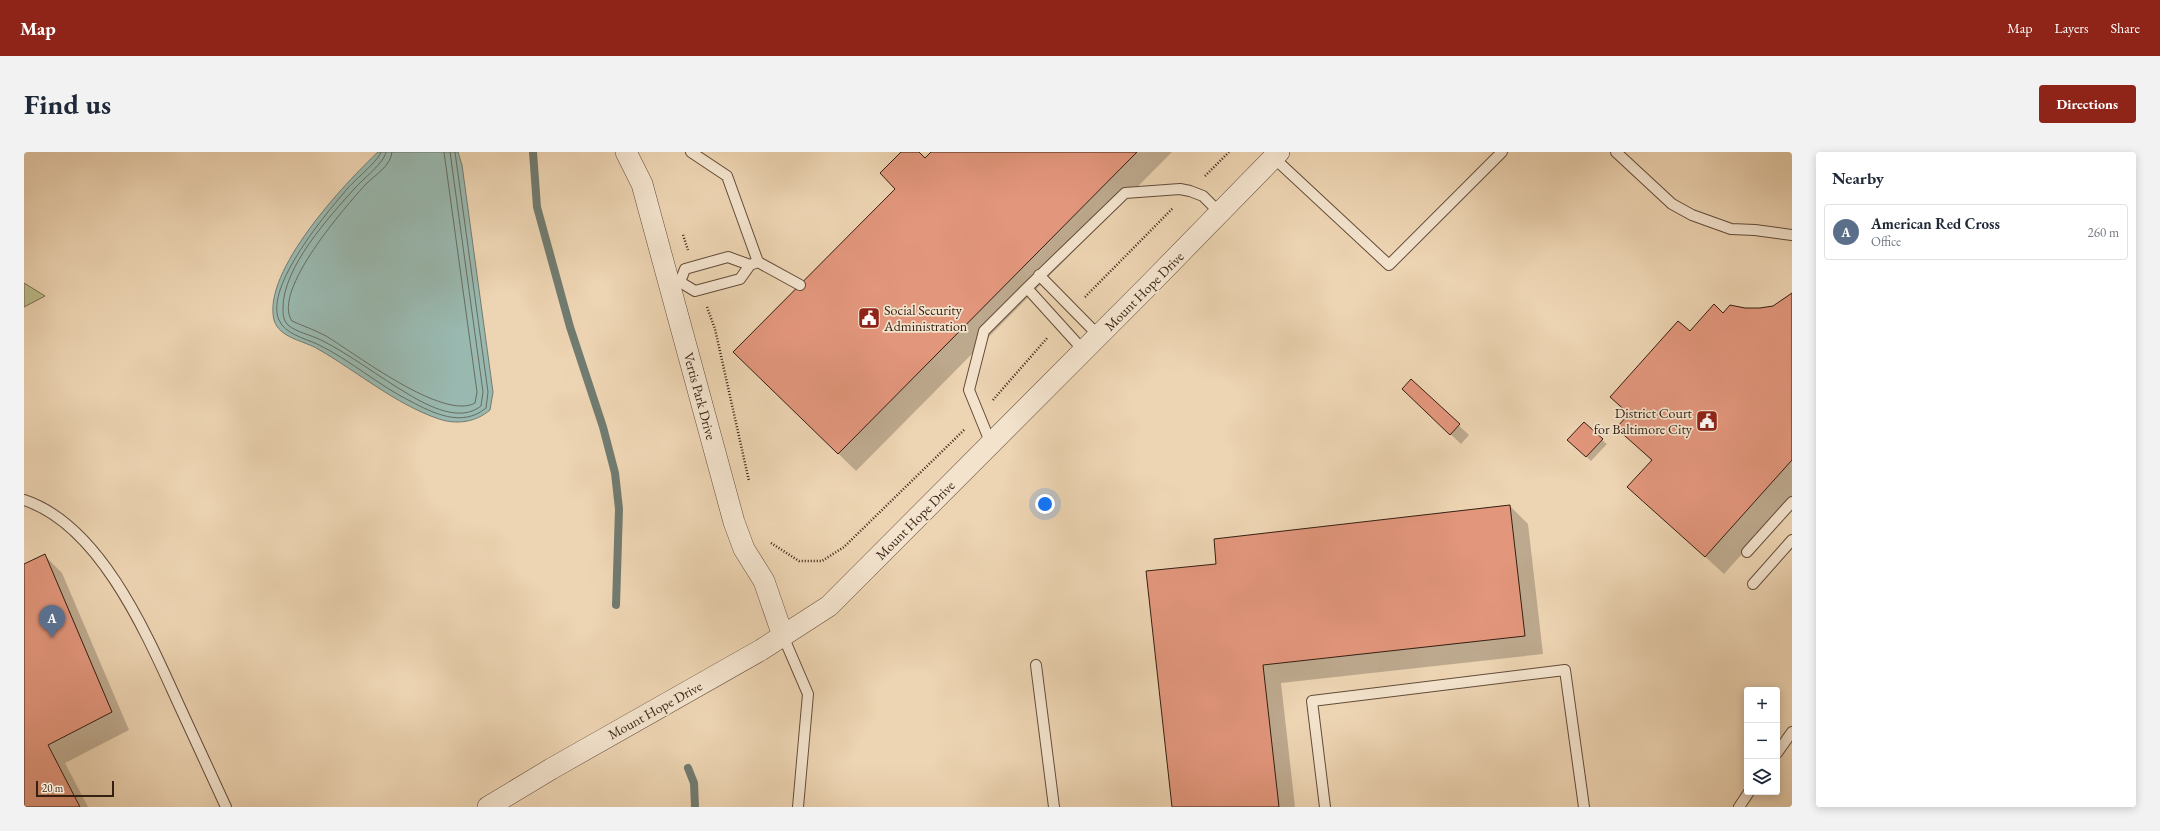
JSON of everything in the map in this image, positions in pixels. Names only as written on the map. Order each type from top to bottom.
[{"type":"street","name":"Vertis Park Drive","points":[[626,152],[642,184],[675,284],[734,522],[744,549],[764,581],[783,636]]},
{"type":"street","name":"Mount Hope Drive","points":[[488,807],[551,769],[783,636],[829,606],[1099,336],[1276,155]]},
{"type":"lane","points":[[691,152],[727,176],[754,264]]},
{"type":"lane","points":[[1276,155],[1389,265],[1502,152]]},
{"type":"lane","points":[[1616,152],[1672,204],[1692,215],[1731,229],[1755,230],[1792,235]]},
{"type":"lane","points":[[991,444],[970,390],[984,332],[1039,275],[1125,193],[1180,189],[1190,191],[1203,196],[1220,213]]},
{"type":"lane","points":[[754,264],[740,279],[695,291],[675,284],[685,269],[728,257],[754,264],[800,285]]},
{"type":"lane","points":[[1039,275],[1099,336]]},
{"type":"lane","points":[[1027,288],[1084,351]]},
{"type":"lane","points":[[24,500],[34,503],[70,527],[114,580],[136,614],[226,807]]},
{"type":"lane","points":[[1746,552],[1792,502]]},
{"type":"lane","points":[[1753,584],[1792,540]]},
{"type":"lane","points":[[783,636],[808,694],[798,807]]},
{"type":"lane","points":[[1036,665],[1054,807]]},
{"type":"lane","points":[[1325,807],[1312,701],[1565,670],[1584,807]]},
{"type":"lane","points":[[1780,749],[1792,732]]},
{"type":"lane","points":[[1739,807],[1747,795]]},
{"type":"path","points":[[1072,309],[1229,152]]},
{"type":"path","points":[[681,229],[694,266]]},
{"type":"path","points":[[701,289],[715,329],[750,485]]},
{"type":"path","points":[[768,539],[772,545],[799,561],[822,560],[844,547],[979,416],[1060,323]]},
{"type":"green space","points":[[24,283],[45,296],[24,307]]},
{"type":"water","points":[[378,152],[458,152],[462,165],[493,392],[490,410],[472,420],[459,422],[446,421],[423,413],[407,405],[313,346],[287,335],[281,331],[274,320],[274,300],[281,277],[293,253],[327,206],[346,184]]},
{"type":"building","name":"Social Security Administration","points":[[901,152],[919,152],[925,158],[931,152],[1137,152],[838,454],[733,352],[895,189],[880,173]]},
{"type":"building","name":"District Court for Baltimore City","points":[[1792,293],[1792,460],[1705,557],[1627,487],[1652,460],[1616,428],[1629,414],[1610,397],[1678,321],[1690,331],[1714,304],[1723,313],[1730,305],[1745,308],[1760,308],[1773,306]]},
{"type":"building","points":[[1411,379],[1460,424],[1450,435],[1402,389]]},
{"type":"building","points":[[1584,422],[1603,439],[1586,457],[1567,440]]},
{"type":"building","points":[[1510,505],[1525,636],[1263,665],[1279,807],[1172,807],[1146,571],[1216,564],[1214,539]]},
{"type":"building","points":[[45,554],[112,712],[48,745],[80,807],[24,807],[24,564]]},
{"type":"waterway","points":[[533,152],[537,207],[570,327],[603,427],[615,473],[619,509],[616,605]]},
{"type":"waterway","points":[[688,768],[694,783],[695,807]]},
{"type":"place","name":"Social Security Administration","points":[[869,318]]},
{"type":"place","name":"District Court for Baltimore City","points":[[1707,421]]},
{"type":"place","name":"American Red Cross","points":[[52,638]]}]
